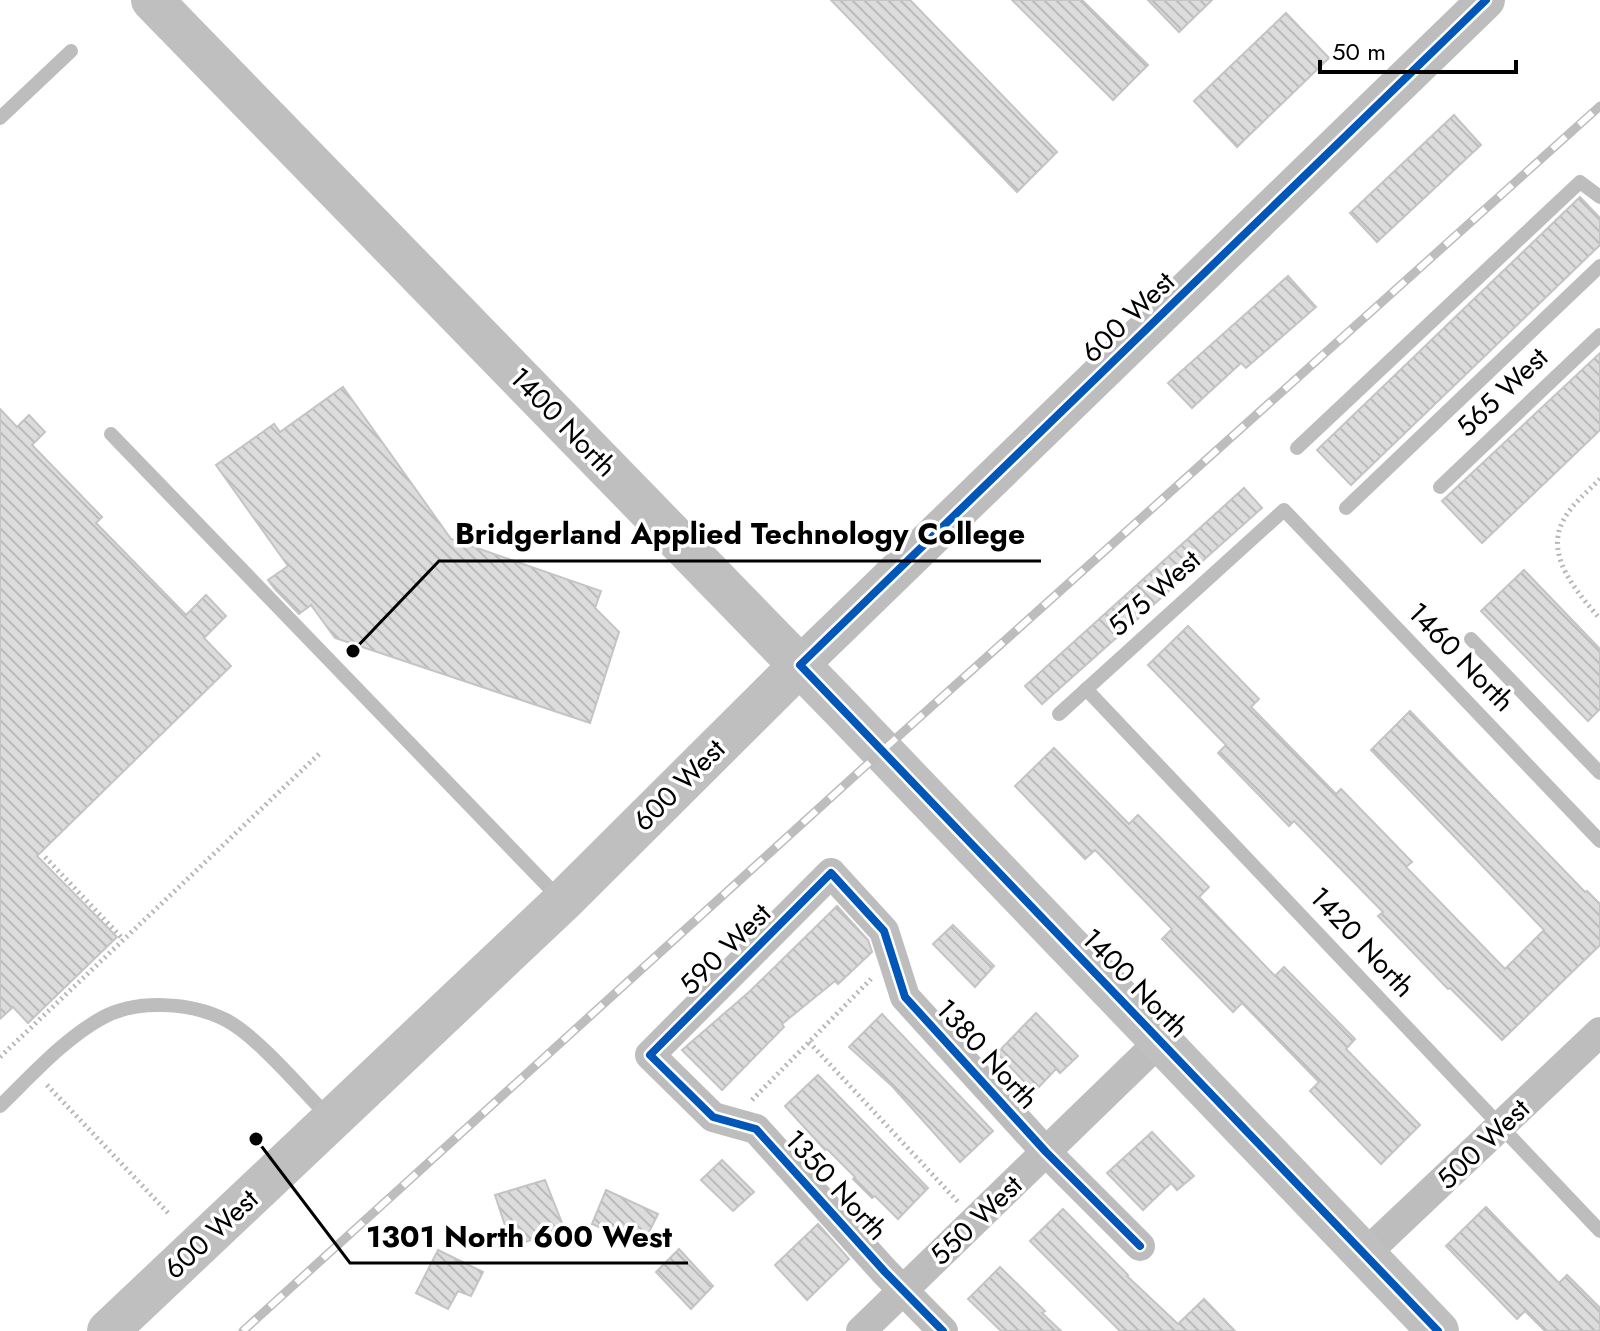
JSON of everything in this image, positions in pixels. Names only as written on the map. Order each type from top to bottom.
[{"type":"main road","name":"1400 North","points":[[152,0],[800,665],[1364,1255],[1422,1321]]},
{"type":"main road","name":"600 West","points":[[108,1331],[563,901],[800,665]]},
{"type":"street","name":"600 West","points":[[800,665],[1486,0]]},
{"type":"street","name":"590 West","points":[[650,1055],[831,873]]},
{"type":"street","name":"1380 North","points":[[831,873],[884,931],[905,997],[1046,1152],[1140,1246]]},
{"type":"street","name":"500 West","points":[[1364,1255],[1600,1032]]},
{"type":"street","name":"550 West","points":[[861,1331],[1160,1041]]},
{"type":"street","name":"1350 North","points":[[650,1055],[713,1117],[756,1129],[943,1331]]},
{"type":"lane","points":[[0,118],[71,51]]},
{"type":"lane","points":[[1297,448],[1580,182],[1600,197]]},
{"type":"lane","points":[[1346,508],[1600,266]]},
{"type":"lane","name":"565 West","points":[[1440,487],[1600,335]]},
{"type":"lane","points":[[111,434],[563,901]]},
{"type":"lane","name":"575 West","points":[[1059,714],[1284,510]]},
{"type":"lane","name":"1460 North","points":[[1284,510],[1600,841]]},
{"type":"lane","points":[[1471,639],[1600,773]]},
{"type":"lane","name":"1420 North","points":[[1086,689],[1600,1231]]},
{"type":"lane","points":[[0,1106],[55,1053],[103,1017],[148,1004],[187,1007],[227,1020],[258,1045],[331,1119]]},
{"type":"path","points":[[1600,479],[1579,499],[1562,523],[1557,549],[1572,586],[1600,619]]},
{"type":"path","points":[[0,1057],[319,754]]},
{"type":"path","points":[[45,857],[123,939]]},
{"type":"path","points":[[750,1101],[872,978]]},
{"type":"path","points":[[809,1042],[959,1203]]},
{"type":"path","points":[[46,1084],[170,1215]]},
{"type":"building","points":[[831,0],[910,0],[1057,152],[1017,192]]},
{"type":"building","points":[[1012,0],[1082,0],[1148,65],[1113,100]]},
{"type":"building","points":[[1148,0],[1212,0],[1179,32]]},
{"type":"building","points":[[1286,13],[1329,58],[1237,147],[1194,101]]},
{"type":"building","points":[[1454,115],[1481,145],[1377,242],[1350,213]]},
{"type":"building","points":[[1580,197],[1600,218],[1600,245],[1351,485],[1317,450]]},
{"type":"building","points":[[1288,276],[1316,307],[1246,368],[1241,363],[1192,408],[1168,383]]},
{"type":"building","points":[[1600,353],[1600,430],[1482,543],[1442,501]]},
{"type":"building","points":[[343,387],[451,539],[601,591],[595,608],[619,632],[590,723],[335,638],[311,605],[299,614],[268,580],[288,566],[216,465],[274,424],[280,432]]},
{"type":"building","points":[[0,409],[17,427],[29,415],[45,432],[32,445],[102,517],[96,523],[186,615],[206,595],[226,616],[204,638],[231,666],[37,856],[117,937],[28,1023],[13,1007],[0,1019]]},
{"type":"building","points":[[1244,488],[1262,508],[1042,704],[1025,686]]},
{"type":"building","points":[[1524,570],[1600,649],[1600,709],[1588,721],[1481,611]]},
{"type":"building","points":[[1188,626],[1259,699],[1251,707],[1336,794],[1341,789],[1412,862],[1406,867],[1505,969],[1544,930],[1371,750],[1410,711],[1600,904],[1600,945],[1502,1040],[1378,916],[1383,912],[1294,821],[1289,826],[1218,753],[1226,745],[1148,665]]},
{"type":"building","points":[[1054,748],[1129,824],[1138,815],[1209,887],[1199,897],[1275,976],[1284,967],[1355,1039],[1346,1049],[1420,1125],[1381,1164],[1310,1091],[1319,1082],[1242,1003],[1233,1012],[1162,939],[1172,929],[1095,850],[1085,859],[1015,786]]},
{"type":"building","points":[[837,906],[868,940],[872,952],[838,984],[835,981],[782,1024],[784,1027],[722,1090],[682,1050],[749,992]]},
{"type":"building","points":[[953,925],[994,966],[975,987],[933,944]]},
{"type":"building","points":[[1036,1013],[1078,1056],[1060,1073],[1056,1069],[1034,1092],[997,1053]]},
{"type":"building","points":[[882,1014],[993,1131],[960,1162],[892,1086],[849,1047]]},
{"type":"building","points":[[818,1075],[928,1188],[898,1219],[853,1179],[855,1177],[825,1150],[785,1106]]},
{"type":"building","points":[[1152,1132],[1194,1176],[1177,1190],[1171,1183],[1143,1210],[1107,1173]]},
{"type":"building","points":[[722,1160],[754,1192],[733,1211],[701,1180]]},
{"type":"building","points":[[545,1180],[564,1228],[512,1247],[495,1195]]},
{"type":"building","points":[[606,1190],[658,1214],[642,1246],[592,1224]]},
{"type":"building","points":[[1486,1207],[1559,1283],[1567,1275],[1600,1308],[1600,1331],[1545,1331],[1525,1311],[1517,1319],[1446,1246]]},
{"type":"building","points":[[1063,1209],[1178,1324],[1204,1299],[1235,1331],[1120,1331],[1030,1241]]},
{"type":"building","points":[[818,1224],[849,1259],[807,1300],[775,1265]]},
{"type":"building","points":[[679,1249],[713,1286],[691,1309],[656,1272]]},
{"type":"building","points":[[438,1250],[483,1272],[471,1296],[458,1291],[448,1309],[416,1293]]},
{"type":"building","points":[[1000,1267],[1061,1331],[1001,1331],[968,1299]]},
{"type":"railway","points":[[243,1331],[1600,106]]},
{"type":"cycle path","points":[[1438,1331],[800,665],[1486,0]]},
{"type":"cycle path","points":[[943,1331],[885,1272],[756,1129],[713,1117],[650,1055],[831,873],[884,931],[905,997],[1046,1152],[1140,1246]]},
{"type":"place","name":"Bridgerland Applied Technology College","points":[[353,651]]},
{"type":"place","name":"1301 North 600 West","points":[[256,1139]]}]
